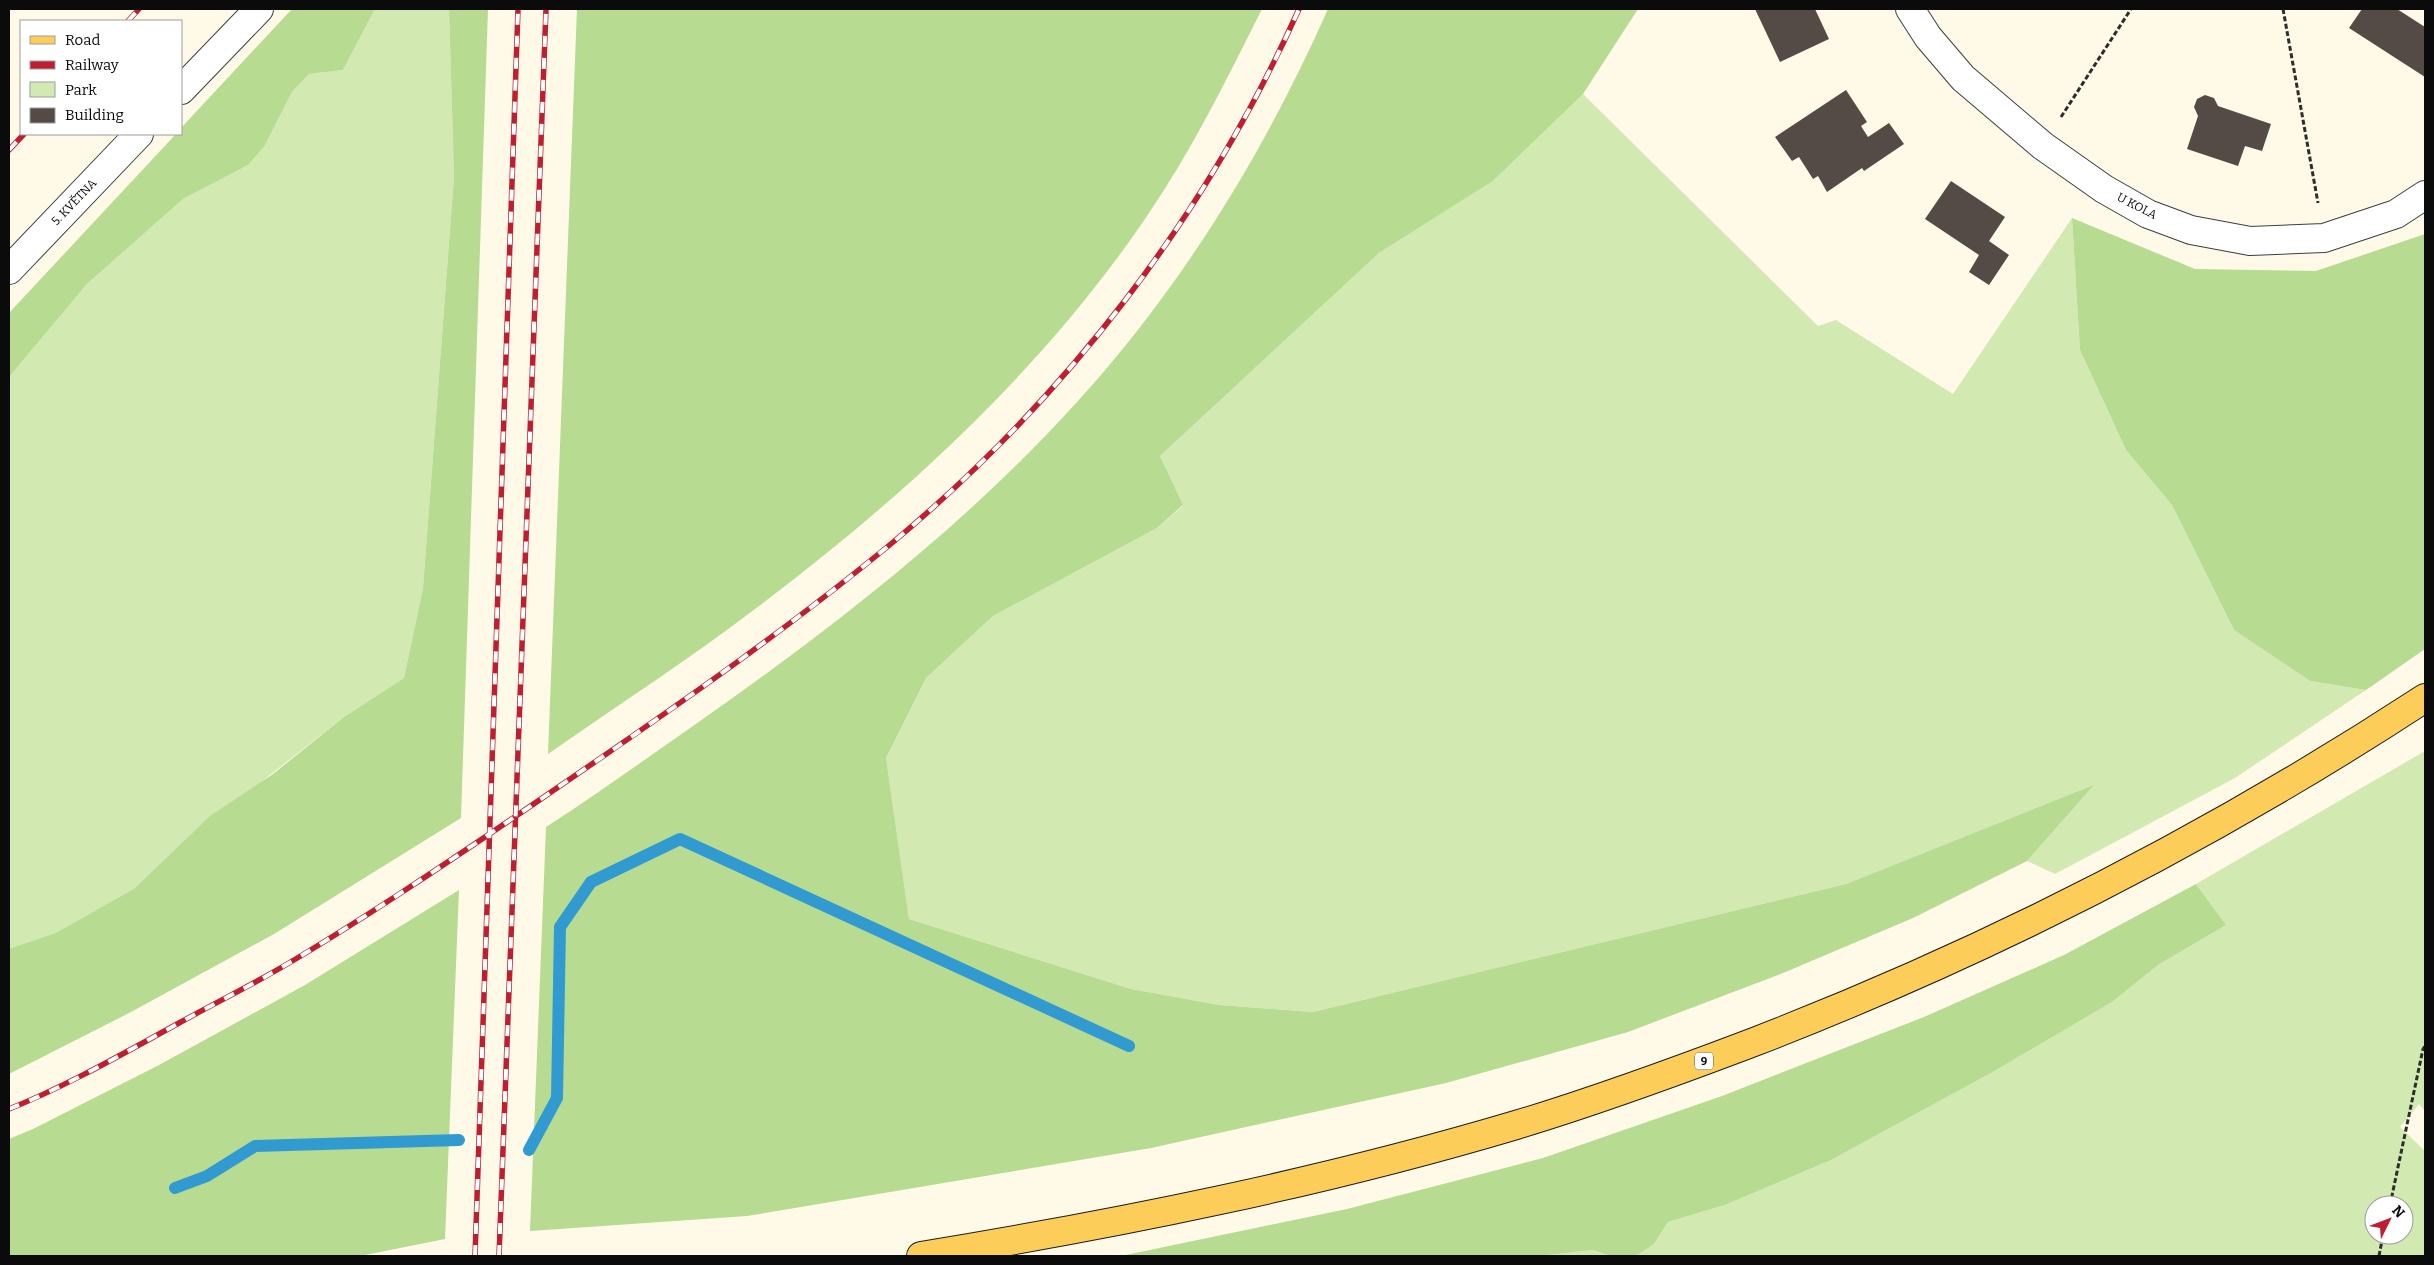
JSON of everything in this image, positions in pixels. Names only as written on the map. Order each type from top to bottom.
[{"type":"main road","name":"9","points":[[921,1256],[1061,1233],[1236,1198],[1516,1125],[1662,1077],[1847,1006],[2026,926],[2201,835],[2301,777],[2425,698]]},
{"type":"street","points":[[182,89],[259,9]]},
{"type":"street","name":"U KOLA","points":[[1910,9],[1928,37],[1963,78],[2043,146],[2104,189],[2148,214],[2191,230],[2250,241],[2324,238],[2396,214],[2425,195]]},
{"type":"street","name":"5. KVĚTNA","points":[[9,270],[138,135]]},
{"type":"path","points":[[2043,146],[2131,9]]},
{"type":"path","points":[[2283,9],[2324,238]]},
{"type":"path","points":[[2392,1195],[2424,1049]]},
{"type":"green space","points":[[292,9],[375,9],[343,70],[309,74],[292,92],[264,147],[248,165],[183,199],[87,284],[9,377],[9,313],[175,135],[182,135],[182,127]]},
{"type":"green space","points":[[375,9],[449,9],[454,177],[423,588],[404,678],[344,717],[266,778],[9,1033],[9,377],[87,284],[183,199],[248,165],[264,147],[292,92],[309,74],[343,70]]},
{"type":"green space","points":[[449,9],[488,9],[461,818],[274,934],[131,1012],[9,1074],[9,949],[56,933],[134,889],[210,816],[273,774],[344,717],[404,678],[423,588],[454,177]]},
{"type":"green space","points":[[577,9],[1262,9],[1194,140],[1147,216],[1107,272],[1018,377],[919,474],[814,564],[707,644],[548,754]]},
{"type":"green space","points":[[1328,9],[1638,9],[1583,94],[1493,181],[1379,253],[1160,456],[1183,505],[1157,528],[993,616],[926,678],[886,758],[909,919],[1131,989],[1219,1005],[1313,1012],[1846,884],[2094,785],[2027,861],[1913,918],[1783,973],[1628,1032],[1446,1083],[1151,1148],[747,1216],[530,1231],[546,827],[744,689],[845,614],[942,534],[1034,448],[1115,358],[1186,265],[1249,165],[1277,114]]},
{"type":"green space","points":[[1583,94],[1818,326],[1836,320],[1953,394],[2072,218],[2080,350],[2126,450],[2172,505],[2234,630],[2310,681],[2366,690],[2235,778],[2055,874],[2027,861],[2093,786],[1846,884],[1313,1012],[1219,1005],[1131,989],[909,919],[886,758],[926,678],[993,616],[1157,528],[1183,506],[1160,456],[1379,253],[1493,181]]},
{"type":"green space","points":[[2072,218],[2195,269],[2316,271],[2425,234],[2425,649],[2366,690],[2310,681],[2234,630],[2172,505],[2126,450],[2080,350]]},
{"type":"green space","points":[[2425,751],[2425,1111],[2419,1104],[2400,1127],[2425,1151],[2425,1256],[1636,1256],[1654,1244],[1668,1222],[1725,1205],[1831,1160],[1991,1073],[2112,1002],[2158,965],[2226,925],[2196,884]]},
{"type":"green space","points":[[2196,884],[2226,925],[2158,965],[2112,1002],[1991,1073],[1831,1160],[1725,1205],[1668,1222],[1654,1244],[1636,1256],[1610,1256],[1593,1250],[1540,1256],[1121,1256],[1347,1209],[1543,1158],[1722,1096],[1924,1017],[2064,955]]},
{"type":"green space","points":[[459,890],[445,1239],[360,1256],[9,1256],[9,1139],[33,1129],[159,1065],[305,985]]},
{"type":"green space","points":[[1593,1250],[1610,1256],[1540,1256]]},
{"type":"building","points":[[1755,9],[1815,9],[1829,39],[1780,62]]},
{"type":"building","points":[[2362,9],[2397,9],[2425,27],[2425,77],[2349,28]]},
{"type":"building","points":[[1846,90],[1867,122],[1861,126],[1868,137],[1889,123],[1904,144],[1864,171],[1862,168],[1827,192],[1818,176],[1813,179],[1799,157],[1792,161],[1775,137]]},
{"type":"building","points":[[2205,95],[2214,98],[2218,106],[2271,124],[2262,151],[2245,146],[2238,166],[2187,149],[2198,116],[2194,107],[2197,99]]},
{"type":"building","points":[[1951,181],[2005,217],[1989,241],[2009,255],[1989,285],[1969,272],[1979,255],[1925,219]]},
{"type":"waterway","points":[[529,1150],[557,1098],[560,927],[591,882],[680,839],[1129,1046]]},
{"type":"waterway","points":[[175,1188],[207,1176],[255,1146],[459,1140]]},
{"type":"railway","points":[[129,20],[139,9]]},
{"type":"railway","points":[[475,1256],[518,9]]},
{"type":"railway","points":[[499,1256],[546,9]]},
{"type":"railway","points":[[9,1109],[95,1069],[251,985],[380,907],[519,814],[708,683],[892,543],[956,487],[1016,428],[1073,365],[1126,299],[1175,231],[1221,159],[1262,85],[1299,9]]},
{"type":"railway","points":[[9,150],[23,135]]}]
